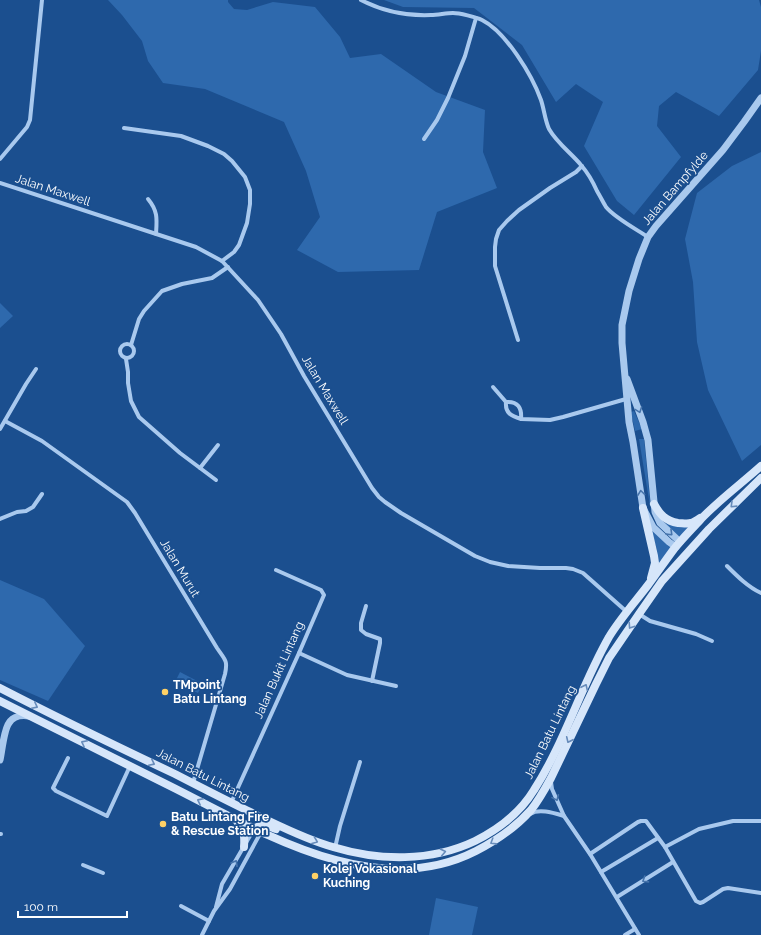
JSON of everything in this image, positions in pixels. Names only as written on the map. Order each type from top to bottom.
[{"type":"main road","name":"Jalan Batu Lintang","points":[[0,688],[230,803],[296,834],[335,848],[368,855],[408,857],[446,852],[464,846],[496,829],[524,804],[546,770],[610,636],[627,612],[703,517],[761,466]]},
{"type":"main road","name":"Jalan Batu Lintang","points":[[0,701],[235,819],[314,854],[359,865],[404,869],[431,866],[453,860],[466,856],[486,846],[501,836],[532,809],[551,778],[609,658],[639,614],[662,581],[709,529],[761,478]]},
{"type":"main road","points":[[654,504],[662,516],[671,522],[690,523],[703,517]]},
{"type":"main road","points":[[643,508],[654,556],[654,570],[650,583]]},
{"type":"main road","points":[[662,581],[679,557],[679,546],[690,547],[709,529]]},
{"type":"main road","points":[[241,808],[257,820],[259,829],[296,834]]},
{"type":"main road","points":[[235,819],[242,827],[245,834],[244,847]]},
{"type":"street","points":[[0,159],[27,127],[30,120],[42,0]]},
{"type":"street","points":[[361,0],[388,10],[407,14],[431,15],[453,13],[476,18],[482,20],[497,30],[514,51],[535,84],[549,128],[557,139],[574,156],[589,175],[606,206],[612,213],[648,237]]},
{"type":"street","points":[[424,139],[438,120],[448,98],[465,56],[476,18]]},
{"type":"street","name":"Jalan Bampfylde","points":[[679,546],[664,538],[653,527],[643,508],[626,399],[622,325],[629,291],[648,237],[723,150],[761,98]]},
{"type":"street","points":[[124,128],[181,136],[208,146],[224,154],[245,177],[250,190],[250,204],[247,223],[239,245],[234,252],[222,261]]},
{"type":"street","points":[[518,340],[495,266],[495,247],[499,230],[506,221],[519,210],[576,172],[582,166]]},
{"type":"street","name":"Jalan Maxwell","points":[[0,183],[196,246],[222,261],[258,300],[372,488],[379,497],[401,513],[475,556],[490,562],[508,566],[566,568],[583,573],[627,612]]},
{"type":"street","points":[[148,199],[156,211],[156,234]]},
{"type":"street","points":[[126,359],[132,357],[134,352],[131,345],[139,319],[144,311],[162,291],[182,284],[212,278],[228,267]]},
{"type":"street","points":[[131,345],[125,344],[121,348],[120,353],[126,359],[131,401],[139,417],[180,453],[216,480]]},
{"type":"street","points":[[0,429],[36,369]]},
{"type":"street","name":"Jalan Bampfylde","points":[[625,373],[648,440],[655,512],[660,523],[679,546]]},
{"type":"street","points":[[493,387],[506,402],[507,412],[512,416],[521,419],[550,420],[626,399]]},
{"type":"street","points":[[506,402],[519,406],[521,419]]},
{"type":"street","name":"Jalan Murut","points":[[5,421],[42,442],[127,502],[135,512],[226,661],[227,664],[225,674],[192,783]]},
{"type":"street","points":[[633,442],[638,436],[644,436],[648,440]]},
{"type":"street","points":[[200,468],[218,445]]},
{"type":"street","points":[[0,519],[17,512],[26,511],[33,507],[42,494]]},
{"type":"street","points":[[727,566],[742,580],[761,593]]},
{"type":"street","name":"Jalan Bukit Lintang","points":[[230,803],[299,653],[324,594],[321,590],[276,570]]},
{"type":"street","points":[[366,606],[361,623],[361,630],[366,634],[380,639],[372,681]]},
{"type":"street","points":[[639,614],[650,621],[696,634],[712,641]]},
{"type":"street","points":[[299,653],[347,675],[396,686]]},
{"type":"street","points":[[0,760],[5,734],[9,723],[16,717],[29,716]]},
{"type":"street","points":[[68,758],[53,788],[56,791],[107,816],[130,766]]},
{"type":"street","points":[[335,848],[340,826],[360,762]]},
{"type":"street","points":[[551,778],[552,789],[564,816],[602,872],[639,935]]},
{"type":"street","points":[[522,819],[532,812],[546,812],[564,816]]},
{"type":"street","points":[[665,847],[699,829],[734,820],[761,821]]},
{"type":"street","points":[[590,854],[641,821],[646,822],[665,847],[696,901],[700,903],[703,902],[723,889],[728,888],[761,893]]},
{"type":"street","points":[[214,911],[222,884],[244,847],[259,829]]},
{"type":"street","points":[[202,935],[214,911],[230,889],[259,829]]},
{"type":"street","points":[[602,872],[658,838]]},
{"type":"street","points":[[617,898],[673,862]]},
{"type":"street","points":[[83,865],[103,873]]},
{"type":"street","points":[[222,884],[224,889],[230,889]]},
{"type":"street","points":[[181,906],[209,921]]},
{"type":"street","points":[[625,935],[635,929]]},
{"type":"shaded area","points":[[108,0],[228,0],[234,9],[247,10],[273,2],[315,7],[340,37],[350,58],[381,54],[436,92],[485,110],[483,152],[497,188],[437,212],[419,270],[338,272],[297,250],[320,217],[306,171],[284,122],[205,89],[163,83],[148,61],[142,41],[122,15]]},
{"type":"shaded area","points":[[384,0],[759,0],[761,7],[761,51],[758,70],[719,116],[676,92],[659,106],[657,126],[681,157],[634,215],[617,201],[584,146],[603,102],[576,84],[556,102],[522,45],[474,8],[403,7]]},
{"type":"shaded area","points":[[761,152],[761,445],[742,461],[708,390],[697,342],[693,282],[685,239],[697,193],[732,166]]},
{"type":"shaded area","points":[[0,303],[13,316],[0,328]]},
{"type":"shaded area","points":[[634,411],[642,429],[635,431],[631,412]]},
{"type":"shaded area","points":[[639,439],[644,439],[651,512]]},
{"type":"shaded area","points":[[663,523],[689,527],[680,538]]},
{"type":"shaded area","points":[[651,530],[672,547],[658,564],[657,550]]},
{"type":"shaded area","points":[[0,580],[44,599],[85,646],[48,701],[0,680]]},
{"type":"shaded area","points":[[180,672],[203,684],[198,693],[175,682]]},
{"type":"shaded area","points":[[436,898],[478,907],[472,935],[429,935]]},
{"type":"place","name":"TMpoint Batu Lintang","points":[[165,692]]},
{"type":"place","name":"Batu Lintang Fire & Rescue Station","points":[[163,824]]},
{"type":"place","name":"Kolej Vokasional Kuching","points":[[315,876]]}]
